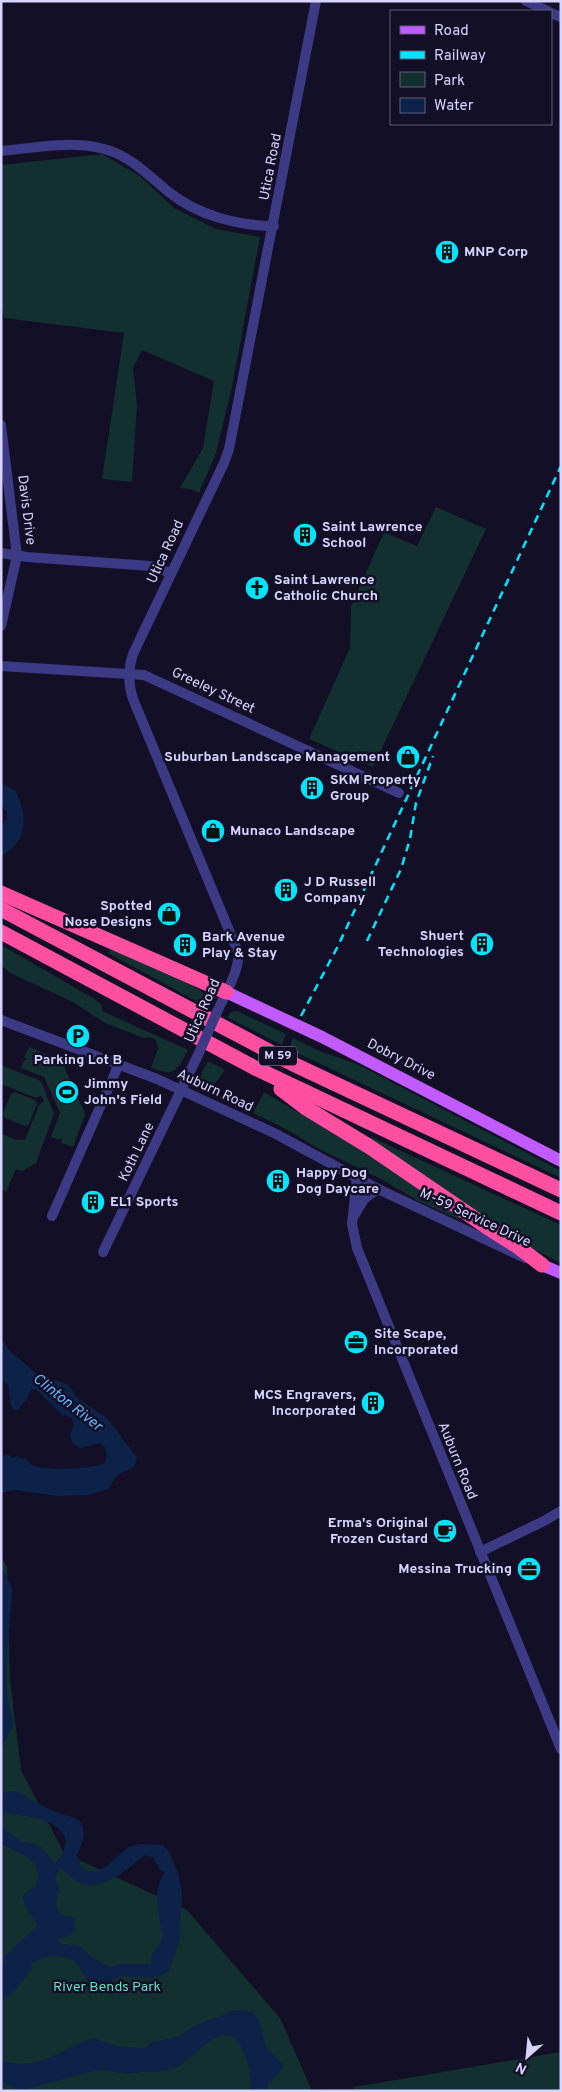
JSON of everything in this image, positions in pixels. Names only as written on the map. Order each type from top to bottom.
[{"type":"highway","points":[[1,893],[226,992]]},
{"type":"highway","name":"M 59","points":[[1,909],[193,1013],[293,1064],[561,1190]]},
{"type":"highway","name":"M 59","points":[[1,932],[254,1068],[561,1212]]},
{"type":"highway","points":[[254,1068],[306,1108],[370,1147],[517,1246],[542,1265]]},
{"type":"main road","name":"Dobry Drive","points":[[226,992],[322,1037],[561,1161]]},
{"type":"main road","name":"M-59 Service Drive","points":[[542,1265],[561,1273]]},
{"type":"street","name":"Utica Road","points":[[181,1090],[237,967],[239,957],[133,699],[129,674],[133,654],[229,449],[274,226],[315,1]]},
{"type":"street","points":[[526,1],[545,10]]},
{"type":"street","points":[[1,151],[81,145],[106,150],[137,165],[177,198],[198,210],[232,220],[262,226],[274,226]]},
{"type":"street","name":"Davis Drive","points":[[1,425],[17,556],[1,626]]},
{"type":"street","points":[[1,553],[17,556],[150,566],[171,573]]},
{"type":"street","name":"Greeley Street","points":[[1,666],[141,674],[399,793]]},
{"type":"street","name":"Auburn Road","points":[[1,1020],[119,1064],[181,1090],[274,1133],[378,1189]]},
{"type":"street","points":[[52,1216],[119,1064]]},
{"type":"street","name":"Koth Lane","points":[[103,1252],[181,1090]]},
{"type":"street","name":"Auburn Road","points":[[357,1177],[353,1218],[354,1236],[363,1264],[561,1749]]},
{"type":"street","points":[[353,1218],[364,1199],[378,1189]]},
{"type":"street","name":"M-59 Service Drive","points":[[378,1189],[542,1265]]},
{"type":"street","points":[[480,1552],[561,1512]]},
{"type":"green space","points":[[102,154],[140,176],[174,208],[216,229],[260,237],[232,387],[216,453],[199,493],[191,489],[180,488],[203,448],[214,381],[142,350],[133,368],[137,405],[132,482],[102,479],[124,333],[4,318],[1,303],[1,165]]},
{"type":"green space","points":[[436,507],[486,529],[373,767],[309,739],[350,648],[351,607],[384,532],[417,546]]},
{"type":"green space","points":[[1,945],[93,998],[102,1005],[102,1011],[188,1050],[181,1063],[170,1072],[151,1068],[158,1048],[156,1040],[150,1037],[144,1038],[105,1023],[73,1002],[10,973],[1,965]]},
{"type":"green space","points":[[110,949],[164,971],[193,986],[209,999],[207,1007],[108,953]]},
{"type":"green space","points":[[237,1011],[286,1034],[282,1045],[227,1017],[231,1012]]},
{"type":"green space","points":[[293,1038],[322,1052],[357,1064],[561,1171],[561,1178],[289,1049]]},
{"type":"green space","points":[[29,1047],[61,1060],[83,1109],[85,1115],[73,1147],[61,1143],[62,1139],[60,1138],[59,1140],[51,1137],[60,1113],[44,1077],[21,1068],[27,1059],[24,1058]]},
{"type":"green space","points":[[208,1061],[225,1070],[208,1093],[202,1085],[201,1077]]},
{"type":"green space","points":[[1,1065],[41,1081],[54,1114],[36,1163],[22,1171],[16,1169],[6,1192],[1,1190],[1,1133],[13,1139],[25,1140],[39,1105],[44,1101],[41,1096],[36,1098],[1,1084]]},
{"type":"green space","points":[[15,1092],[35,1100],[37,1104],[29,1124],[25,1126],[5,1118],[3,1114],[11,1094]]},
{"type":"green space","points":[[264,1092],[363,1151],[460,1216],[458,1219],[418,1201],[381,1179],[319,1149],[286,1129],[253,1113]]},
{"type":"green space","points":[[371,1137],[561,1225],[561,1263],[528,1246],[369,1141]]},
{"type":"green space","name":"River Bends Park","points":[[1,1557],[7,1566],[10,1679],[21,1770],[64,1853],[187,1910],[280,2018],[312,2091],[1,2091]]},
{"type":"green space","points":[[561,2052],[561,2091],[354,2091],[354,2087]]},
{"type":"water","points":[[1,783],[16,791],[24,819],[24,827],[17,843],[1,856],[1,826],[7,819],[7,812],[1,805]]},
{"type":"water","name":"Clinton River","points":[[1,1339],[9,1350],[40,1377],[69,1385],[76,1397],[108,1419],[137,1458],[134,1467],[117,1475],[108,1489],[88,1495],[58,1496],[14,1490],[1,1493],[1,1456],[8,1455],[13,1458],[17,1456],[21,1459],[25,1458],[34,1466],[59,1469],[104,1464],[107,1455],[105,1447],[100,1443],[80,1448],[74,1445],[70,1436],[74,1424],[71,1417],[62,1415],[36,1389],[31,1390],[18,1410],[14,1410],[11,1406],[8,1385],[1,1379]]},
{"type":"water","points":[[1,1566],[12,1588],[7,1657],[7,1692],[13,1717],[13,1726],[1,1749]]},
{"type":"water","points":[[19,1792],[42,1806],[78,1820],[84,1835],[77,1856],[82,1868],[88,1871],[97,1871],[107,1866],[128,1847],[141,1844],[162,1845],[168,1850],[178,1873],[182,1892],[180,1938],[169,1971],[152,1978],[121,1976],[108,1985],[94,1986],[87,1981],[80,1967],[68,1958],[55,1956],[42,1958],[31,1964],[32,1969],[13,1993],[1,2002],[1,1971],[5,1956],[38,1925],[27,1908],[23,1897],[27,1891],[35,1887],[38,1871],[30,1860],[1,1844],[1,1826],[21,1842],[38,1845],[55,1864],[63,1852],[66,1841],[62,1832],[48,1822],[1,1812],[1,1793]],"holes":[[[144,1855],[153,1857],[159,1869],[165,1873],[158,1888],[157,1897],[163,1940],[152,1954],[151,1964],[121,1964],[110,1967],[92,1957],[81,1947],[59,1943],[58,1939],[75,1932],[74,1918],[62,1915],[57,1905],[60,1891],[55,1878],[60,1867],[82,1884],[90,1885],[115,1877]]]},
{"type":"water","points":[[235,2010],[245,2010],[256,2016],[259,2020],[266,2046],[283,2067],[281,2072],[268,2084],[268,2091],[251,2091],[249,2069],[245,2055],[233,2036],[224,2035],[207,2043],[180,2066],[165,2071],[127,2074],[104,2070],[93,2071],[20,2090],[1,2082],[1,2060],[26,2064],[38,2062],[93,2038],[116,2046],[147,2047],[151,2042],[178,2037],[195,2026]]},
{"type":"railway","points":[[301,1016],[338,946],[561,466]]},
{"type":"railway","points":[[367,941],[401,869],[410,839],[416,803],[433,756]]},
{"type":"place","name":"MNP Corp","points":[[447,252]]},
{"type":"place","name":"Saint Lawrence School","points":[[305,535]]},
{"type":"place","name":"Saint Lawrence Catholic Church","points":[[257,588]]},
{"type":"place","name":"Suburban Landscape Management","points":[[408,757]]},
{"type":"place","name":"SKM Property Group","points":[[312,788]]},
{"type":"place","name":"Munaco Landscape","points":[[213,831]]},
{"type":"place","name":"J D Russell Company","points":[[286,890]]},
{"type":"place","name":"Spotted Nose Designs","points":[[169,914]]},
{"type":"place","name":"Shuert Technologies","points":[[482,944]]},
{"type":"place","name":"Bark Avenue Play & Stay","points":[[185,945]]},
{"type":"place","name":"Parking Lot B","points":[[78,1036]]},
{"type":"place","name":"Jimmy John's Field","points":[[67,1092]]},
{"type":"place","name":"Happy Dog Dog Daycare","points":[[278,1181]]},
{"type":"place","name":"EL1 Sports","points":[[93,1202]]},
{"type":"place","name":"Site Scape, Incorporated","points":[[356,1342]]},
{"type":"place","name":"MCS Engravers, Incorporated","points":[[373,1403]]},
{"type":"place","name":"Erma's Original Frozen Custard","points":[[445,1531]]},
{"type":"place","name":"Messina Trucking","points":[[529,1569]]}]
